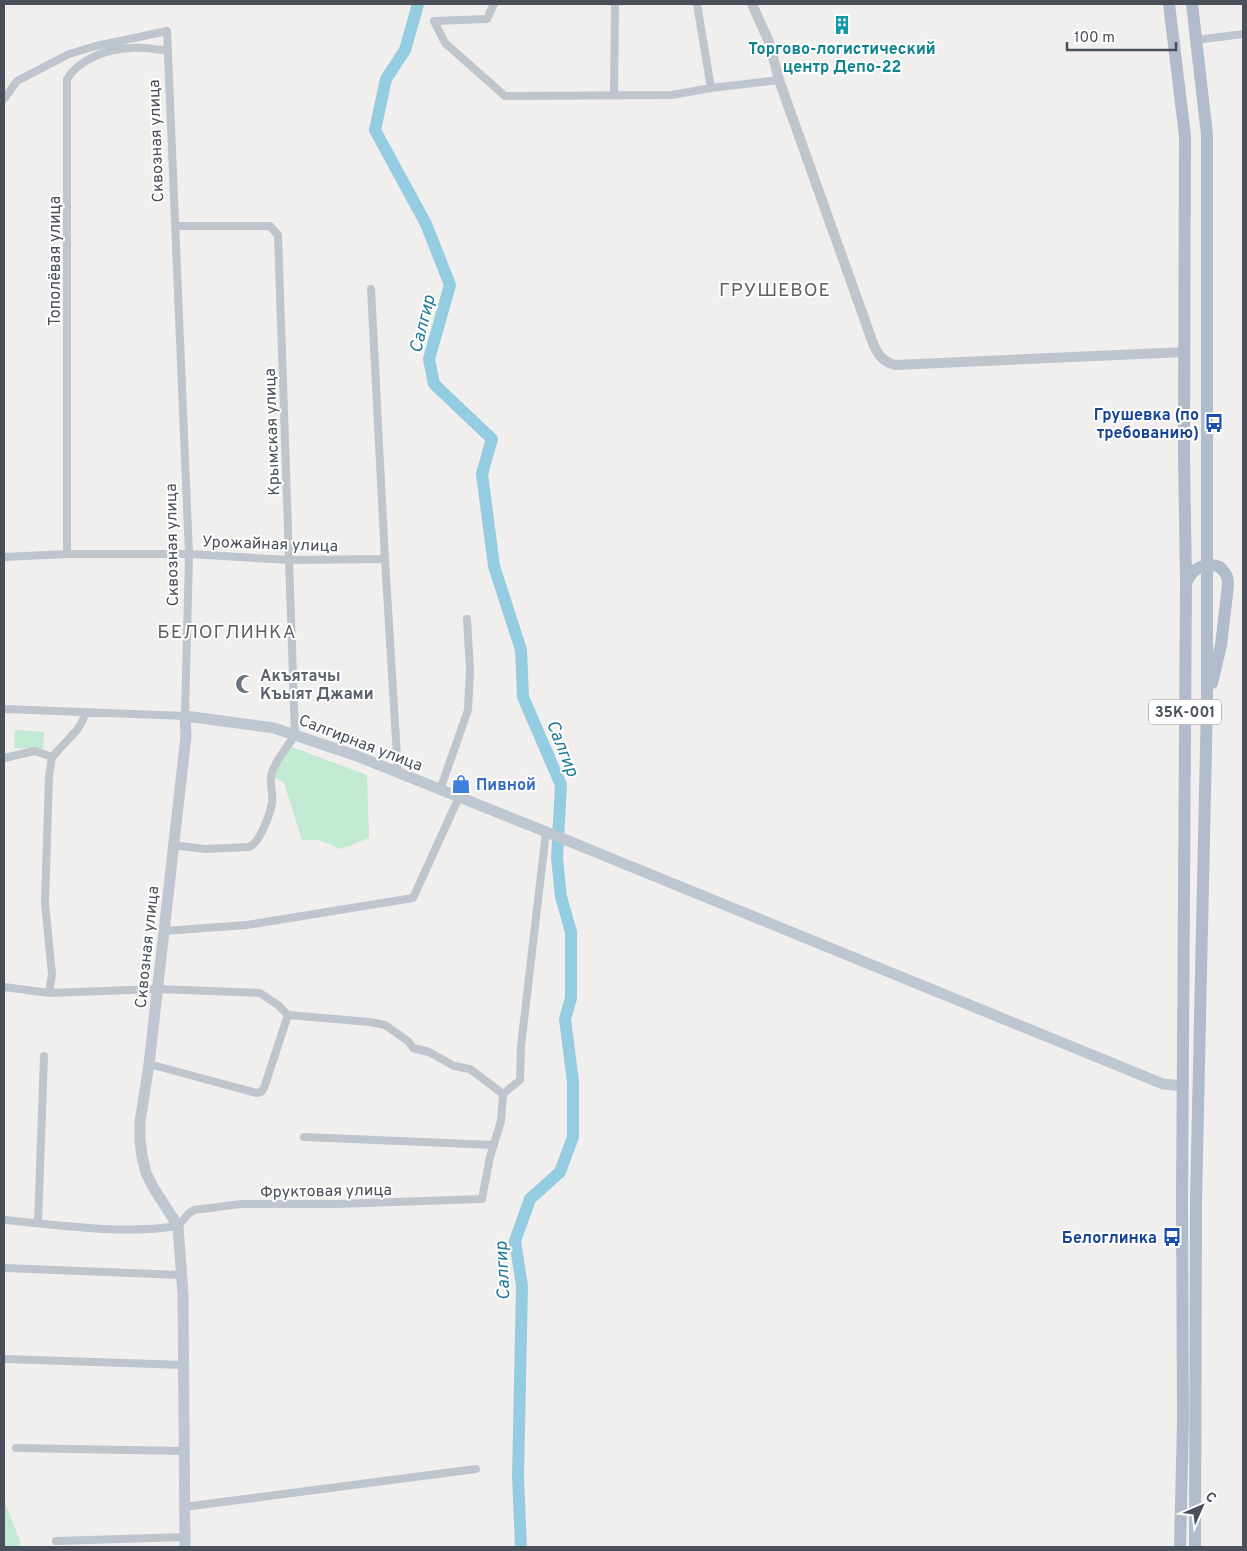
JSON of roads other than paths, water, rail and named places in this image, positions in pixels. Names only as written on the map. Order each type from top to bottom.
[{"type":"main road","name":"35К-001","points":[[1169,4],[1185,136],[1186,582],[1182,1201],[1183,1422],[1180,1547]]},
{"type":"main road","points":[[1192,4],[1207,135],[1206,544],[1211,565]]},
{"type":"main road","name":"35К-001","points":[[1195,1547],[1196,1192],[1211,565]]},
{"type":"main road","points":[[1186,582],[1194,572],[1211,565],[1220,568],[1226,574],[1228,585],[1221,645],[1207,702]]},
{"type":"main road","name":"Салгирная улица","points":[[186,716],[274,728],[357,756],[1163,1084],[1183,1086]]},
{"type":"main road","name":"Сквозная улица","points":[[178,1226],[146,1173],[140,1140],[140,1122],[149,1064],[186,736],[186,716]]},
{"type":"main road","points":[[178,1226],[184,1296],[185,1542]]},
{"type":"street","points":[[494,4],[487,19],[434,21],[445,43],[504,96],[672,95],[711,88],[779,80]]},
{"type":"street","points":[[614,96],[615,4]]},
{"type":"street","points":[[697,4],[711,88]]},
{"type":"street","points":[[752,4],[769,42],[779,80],[874,346],[883,359],[895,365],[1185,352]]},
{"type":"street","name":"Сквозная улица","points":[[4,99],[17,81],[69,54],[96,46],[167,31],[189,554],[186,716]]},
{"type":"street","points":[[1196,40],[1243,34]]},
{"type":"street","name":"Тополёвая улица","points":[[67,554],[67,79],[72,71],[95,55],[132,48],[168,50]]},
{"type":"street","name":"Крымская улица","points":[[175,226],[270,226],[278,235],[295,735]]},
{"type":"street","points":[[371,289],[398,773]]},
{"type":"street","name":"Урожайная улица","points":[[4,557],[67,554],[189,554],[289,560],[385,559]]},
{"type":"street","points":[[440,790],[468,710],[470,670],[467,619]]},
{"type":"street","points":[[4,709],[4,719]]},
{"type":"street","name":"Салгирная улица","points":[[4,709],[186,716]]},
{"type":"street","points":[[49,993],[52,974],[45,903],[49,776],[52,757],[77,730],[85,713]]},
{"type":"street","points":[[173,845],[205,849],[254,846],[272,801],[269,779],[272,769],[295,735]]},
{"type":"street","points":[[4,758],[35,751],[52,757]]},
{"type":"street","points":[[164,931],[247,925],[413,898],[459,797]]},
{"type":"street","points":[[502,1094],[520,1080],[521,1046],[547,832]]},
{"type":"street","points":[[4,988],[49,993],[157,989],[260,993],[278,1005],[288,1015],[385,1025],[408,1041],[413,1048],[429,1052],[454,1066],[470,1069],[502,1094]]},
{"type":"street","points":[[149,1064],[256,1093],[261,1092],[264,1088],[288,1015]]},
{"type":"street","points":[[38,1223],[44,1056]]},
{"type":"street","points":[[304,1137],[494,1146],[501,1121],[502,1094]]},
{"type":"street","name":"Фруктовая улица","points":[[178,1226],[194,1210],[241,1204],[336,1204],[482,1199],[494,1146]]},
{"type":"street","points":[[4,1220],[110,1230],[154,1230],[178,1226]]},
{"type":"street","points":[[4,1268],[181,1275]]},
{"type":"street","points":[[4,1359],[184,1365]]},
{"type":"street","points":[[16,1448],[184,1450]]},
{"type":"street","points":[[184,1507],[476,1469]]},
{"type":"street","points":[[56,1541],[185,1542]]},
{"type":"waterway","name":"Салгир","points":[[418,4],[405,50],[386,79],[375,130],[426,224],[450,285],[429,359],[434,384],[492,439],[482,474],[494,566],[521,650],[523,697],[561,785],[557,858],[561,897],[571,932],[571,998],[565,1019],[573,1082],[573,1137],[560,1172],[530,1199],[515,1241],[522,1286],[518,1477],[521,1547]]},
{"type":"place","name":"Торгово-логистический центр Депо-22","points":[[842,25]]},
{"type":"place","name":"Грушевка (по требованию)","points":[[1214,423]]},
{"type":"place","name":"Акъятачы Къыят Джами","points":[[245,684]]},
{"type":"place","name":"Пивной","points":[[461,784]]},
{"type":"place","name":"Белоглинка","points":[[1172,1237]]},
{"type":"district","name":"ГРУШЕВОЕ","points":[[775,289]]},
{"type":"district","name":"БЕЛОГЛИНКА","points":[[227,631]]}]
